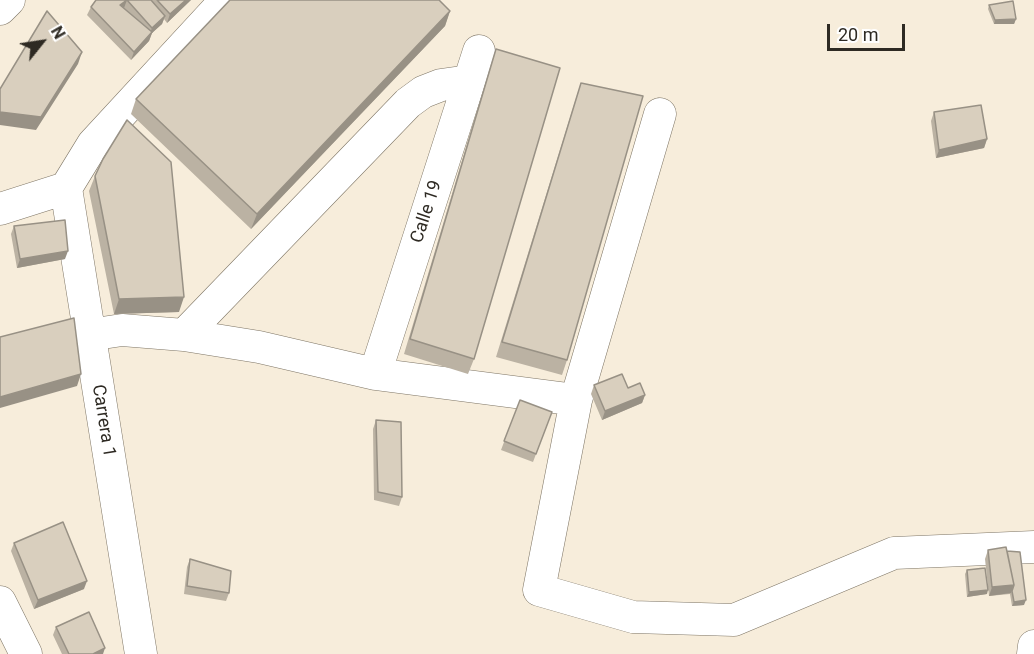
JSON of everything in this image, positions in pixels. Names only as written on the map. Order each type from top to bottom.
[{"type":"street","points":[[0,9],[9,0]]},
{"type":"street","points":[[0,209],[66,188],[93,144],[226,0]]},
{"type":"street","name":"Calle 19","points":[[375,374],[479,51]]},
{"type":"street","points":[[184,335],[408,103],[423,92],[441,85],[469,81]]},
{"type":"street","points":[[660,114],[576,400],[539,590],[633,617],[734,620],[894,553],[1034,547]]},
{"type":"street","name":"Carrera 1","points":[[66,188],[141,654]]},
{"type":"street","points":[[89,335],[122,330],[184,335],[259,347],[375,374],[576,400]]},
{"type":"street","points":[[1033,654],[1034,646]]},
{"type":"building","points":[[96,0],[127,0],[120,5],[152,32],[134,52],[91,7]]},
{"type":"building","points":[[127,0],[151,0],[165,16],[152,28]]},
{"type":"building","points":[[157,0],[186,0],[170,14]]},
{"type":"building","points":[[230,0],[439,0],[450,11],[257,214],[136,99]]},
{"type":"building","points":[[1013,1],[1016,19],[995,20],[989,5]]},
{"type":"building","points":[[47,11],[82,52],[41,117],[0,112],[0,89]]},
{"type":"building","points":[[496,49],[560,68],[474,359],[410,339]]},
{"type":"building","points":[[581,83],[643,96],[567,360],[502,342]]},
{"type":"building","points":[[981,105],[987,139],[939,150],[934,112]]},
{"type":"building","points":[[127,120],[171,162],[184,297],[119,299],[95,176]]},
{"type":"building","points":[[65,220],[68,251],[20,259],[14,226]]},
{"type":"building","points":[[74,318],[81,374],[0,397],[0,337]]},
{"type":"building","points":[[622,374],[628,388],[640,383],[645,395],[605,411],[594,385]]},
{"type":"building","points":[[520,400],[552,412],[536,454],[504,441]]},
{"type":"building","points":[[376,420],[401,422],[402,497],[378,492]]},
{"type":"building","points":[[63,522],[87,581],[38,600],[14,543]]},
{"type":"building","points":[[1006,547],[1014,585],[992,587],[988,550]]},
{"type":"building","points":[[1007,551],[1020,552],[1026,600],[1014,602],[1012,591],[1014,585]]},
{"type":"building","points":[[190,559],[231,571],[229,593],[187,586]]},
{"type":"building","points":[[985,568],[988,590],[969,592],[967,570]]},
{"type":"building","points":[[89,612],[105,648],[93,654],[69,654],[56,627]]}]
